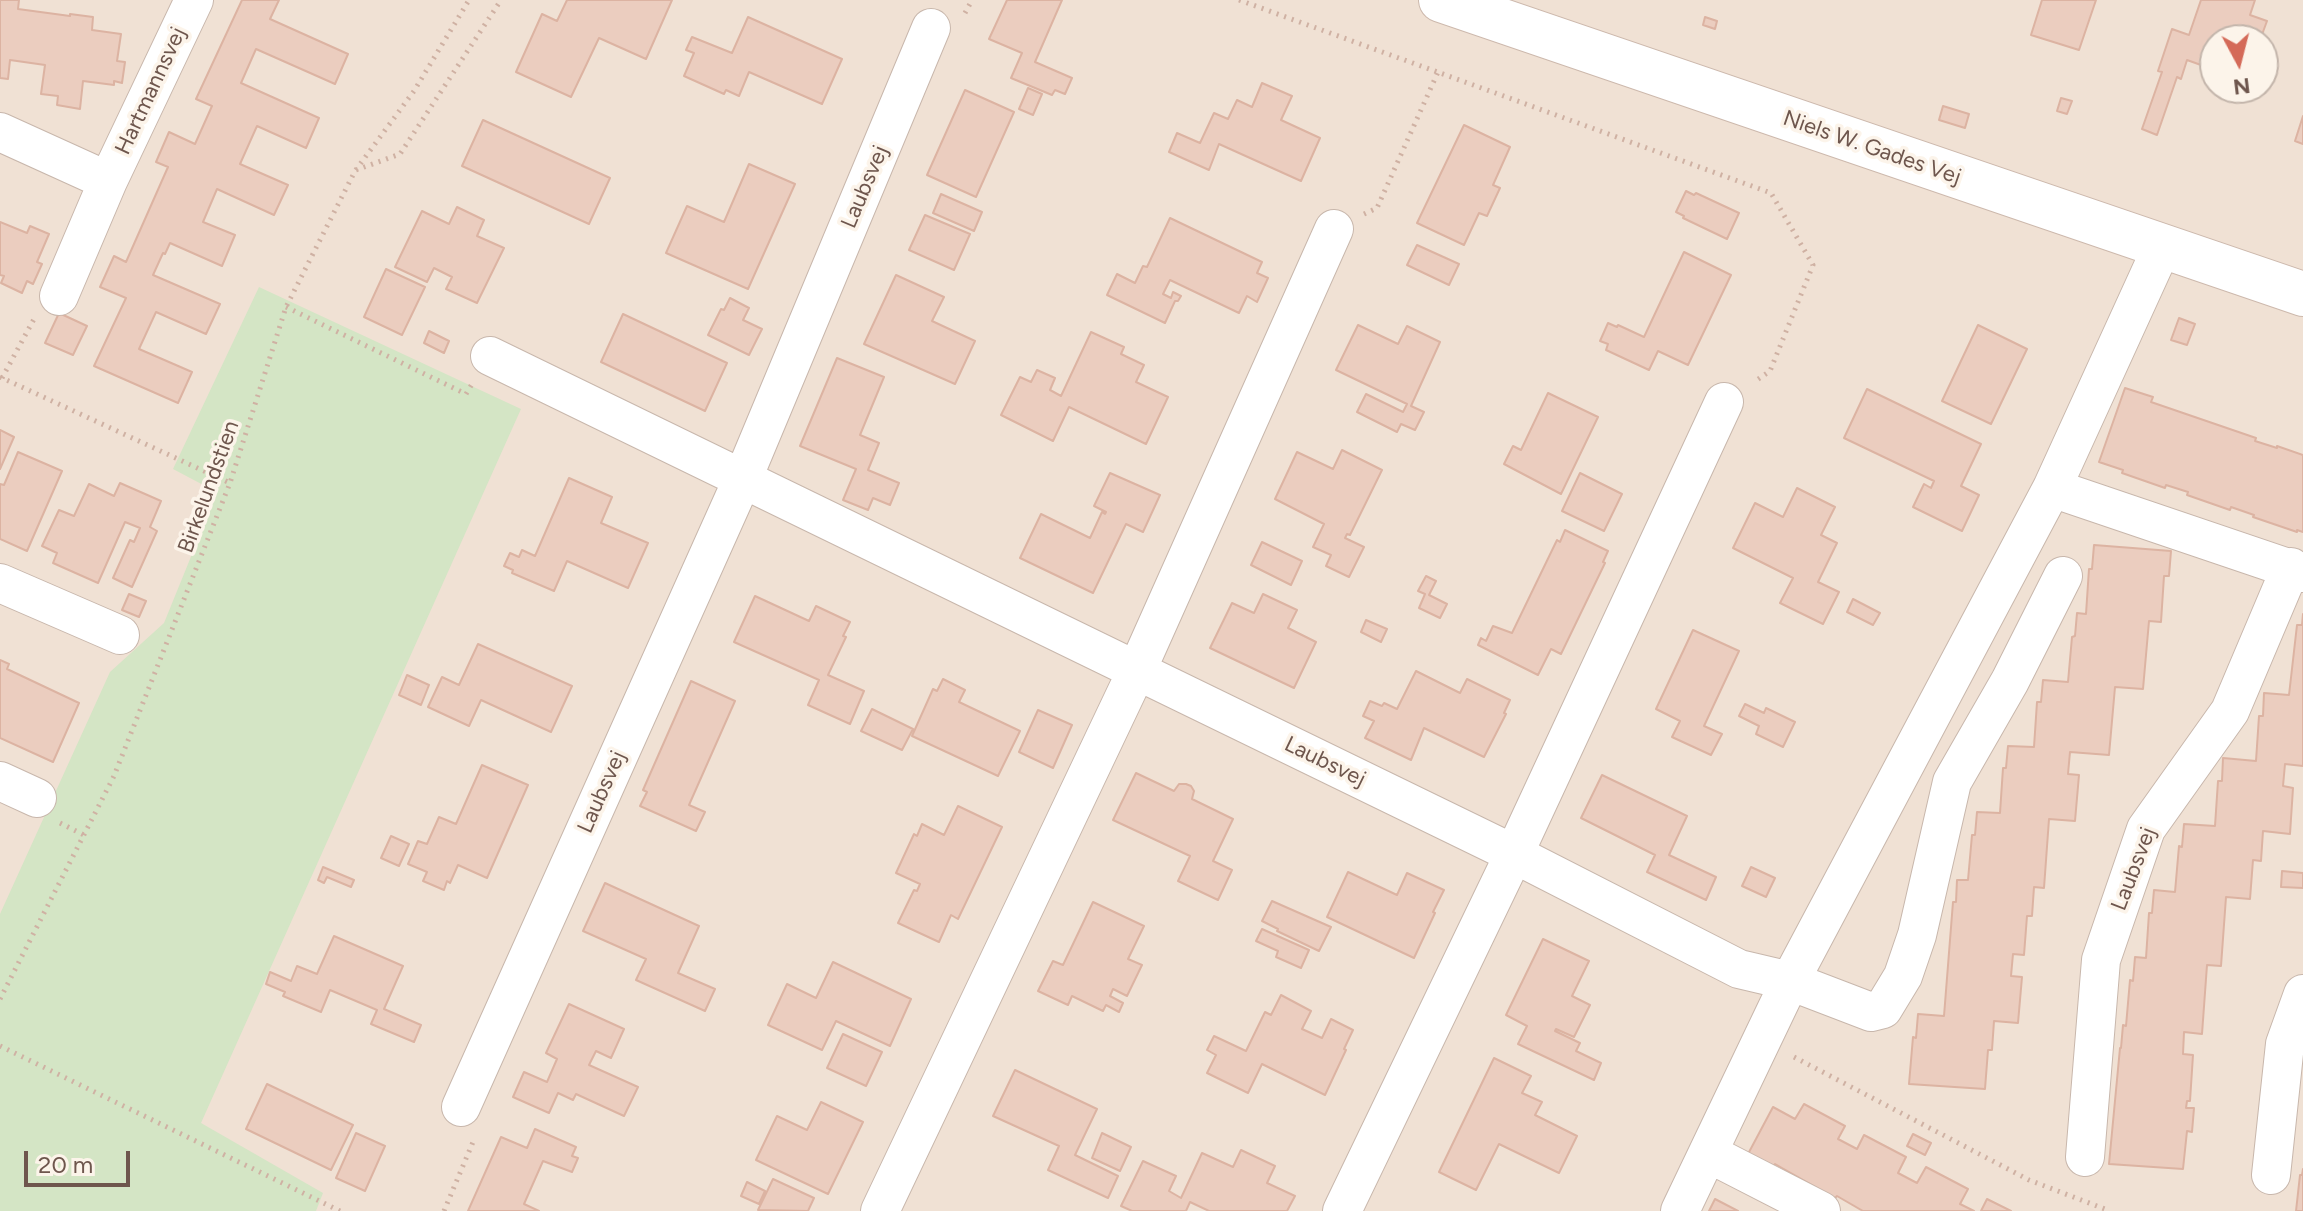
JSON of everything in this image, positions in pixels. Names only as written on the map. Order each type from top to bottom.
[{"type":"street","name":"Hartmannsvej","points":[[59,296],[108,181],[194,0]]},
{"type":"street","name":"Niels W. Gades Vej","points":[[1441,0],[2303,294]]},
{"type":"street","name":"Laubsvej","points":[[461,1107],[743,478],[931,28]]},
{"type":"street","name":"Hartmannsvej","points":[[0,132],[108,181]]},
{"type":"street","points":[[880,1211],[1137,670],[1334,229]]},
{"type":"street","points":[[1680,1211],[1790,981],[2052,488],[2162,247]]},
{"type":"street","name":"Laubsvej","points":[[490,356],[1514,854],[1739,969],[1790,981],[1871,1012],[1883,1009],[1903,976],[1917,935],[1952,782],[2010,681],[2063,576]]},
{"type":"street","points":[[1342,1211],[1514,854],[1724,402]]},
{"type":"street","name":"Laubsvej","points":[[2052,488],[2297,570],[2230,711],[2146,829],[2101,960],[2085,1157]]},
{"type":"street","points":[[0,583],[120,635]]},
{"type":"street","points":[[0,781],[37,798]]},
{"type":"street","points":[[2271,1175],[2285,1044],[2303,994]]},
{"type":"street","points":[[1708,1153],[1821,1211]]},
{"type":"path","name":"Birkelundstien","points":[[0,999],[114,776],[230,483],[286,307],[355,171],[414,91],[469,0]]},
{"type":"path","points":[[355,171],[400,154],[501,0]]},
{"type":"path","points":[[1239,0],[1771,193],[1813,265],[1770,371],[1724,402]]},
{"type":"path","points":[[1334,229],[1377,208],[1438,72]]},
{"type":"path","points":[[59,296],[41,305],[1,377],[230,483]]},
{"type":"path","points":[[286,307],[466,394],[490,356]]},
{"type":"path","points":[[1761,1039],[2029,1180],[2110,1211]]},
{"type":"path","points":[[0,1046],[340,1211]]},
{"type":"path","points":[[444,1211],[474,1139],[461,1107]]},
{"type":"shaded area","points":[[0,0],[2303,0],[2303,1211],[0,1211]]},
{"type":"green space","points":[[259,287],[521,409],[201,1123],[323,1193],[316,1211],[0,1211],[0,914],[110,672],[164,623],[214,500],[207,487],[173,469]]},
{"type":"building","points":[[0,0],[19,0],[18,9],[93,17],[92,30],[121,34],[117,61],[125,62],[122,83],[114,81],[114,85],[83,81],[80,109],[57,105],[58,96],[41,94],[45,65],[10,60],[8,79],[0,78]]},
{"type":"building","points":[[242,0],[279,0],[270,19],[348,54],[335,84],[256,49],[241,83],[319,118],[306,148],[257,126],[240,164],[288,185],[274,215],[217,189],[203,222],[235,235],[222,266],[170,243],[163,253],[153,275],[220,304],[206,334],[156,312],[139,349],[192,372],[178,403],[94,366],[126,298],[100,287],[114,256],[126,262],[168,167],[156,162],[169,132],[195,144],[212,106],[196,99]]},
{"type":"building","points":[[567,0],[672,0],[646,59],[599,38],[571,97],[516,72],[542,14],[557,21]]},
{"type":"building","points":[[1007,0],[1062,0],[1035,62],[1072,78],[1065,94],[1055,90],[1052,95],[1011,78],[1022,53],[989,39]]},
{"type":"building","points":[[2042,0],[2096,0],[2079,50],[2031,35]]},
{"type":"building","points":[[2201,0],[2255,0],[2250,15],[2267,21],[2266,24],[2199,24],[2199,64],[2187,60],[2181,79],[2177,77],[2157,135],[2142,129],[2162,72],[2158,71],[2172,29],[2189,35]]},
{"type":"building","points":[[748,17],[842,59],[822,104],[749,72],[739,96],[726,90],[724,94],[684,76],[694,53],[686,50],[692,37],[732,53]]},
{"type":"building","points":[[1705,17],[1717,21],[1715,29],[1703,25]]},
{"type":"building","points":[[1262,83],[1292,96],[1281,120],[1320,138],[1301,181],[1219,144],[1209,170],[1169,152],[1177,133],[1200,143],[1214,113],[1228,119],[1237,100],[1252,107]]},
{"type":"building","points":[[1028,88],[1042,94],[1033,115],[1019,109]]},
{"type":"building","points":[[965,90],[1014,112],[976,197],[927,175]]},
{"type":"building","points":[[2061,98],[2072,101],[2067,114],[2057,111]]},
{"type":"building","points":[[1943,106],[1969,114],[1965,128],[1939,120]]},
{"type":"building","points":[[2303,116],[2303,144],[2295,141]]},
{"type":"building","points":[[483,120],[610,178],[589,224],[462,166]]},
{"type":"building","points":[[1464,125],[1510,147],[1493,185],[1500,188],[1487,216],[1479,213],[1464,245],[1417,223]]},
{"type":"building","points":[[749,164],[795,184],[748,289],[666,253],[687,206],[724,222]]},
{"type":"building","points":[[1686,191],[1739,213],[1727,239],[1676,212]]},
{"type":"building","points":[[941,194],[982,212],[974,231],[933,213]]},
{"type":"building","points":[[457,207],[484,220],[477,236],[504,248],[477,303],[446,289],[452,277],[434,268],[427,282],[395,267],[422,211],[449,224]]},
{"type":"building","points":[[925,215],[970,234],[954,270],[909,250]]},
{"type":"building","points":[[1170,218],[1262,262],[1257,273],[1268,278],[1257,302],[1247,296],[1239,313],[1170,280],[1163,294],[1171,298],[1173,292],[1181,296],[1175,301],[1165,323],[1107,295],[1117,274],[1135,283],[1143,266],[1147,267]]},
{"type":"building","points":[[0,222],[27,233],[30,226],[49,234],[37,262],[42,264],[33,284],[27,281],[22,293],[1,283],[4,276],[0,275]]},
{"type":"building","points":[[1417,245],[1459,264],[1449,285],[1407,265]]},
{"type":"building","points":[[1684,252],[1731,275],[1688,365],[1658,351],[1649,370],[1606,350],[1608,344],[1600,341],[1608,323],[1644,337]]},
{"type":"building","points":[[386,269],[425,287],[402,335],[364,317]]},
{"type":"building","points":[[896,275],[944,297],[932,321],[975,341],[955,384],[864,344]]},
{"type":"building","points":[[730,298],[749,308],[743,320],[762,329],[749,355],[708,335]]},
{"type":"building","points":[[59,313],[87,326],[73,355],[45,343]]},
{"type":"building","points":[[623,314],[727,363],[705,411],[601,362]]},
{"type":"building","points":[[2179,318],[2195,324],[2187,345],[2171,340]]},
{"type":"building","points":[[1358,325],[1398,344],[1407,326],[1440,342],[1411,406],[1424,412],[1415,430],[1401,424],[1397,432],[1357,412],[1366,394],[1403,412],[1407,404],[1336,370]]},
{"type":"building","points":[[1978,325],[2027,349],[1991,424],[1942,401]]},
{"type":"building","points":[[429,331],[449,341],[444,353],[424,343]]},
{"type":"building","points":[[1091,332],[1124,347],[1121,354],[1144,365],[1136,382],[1168,397],[1146,444],[1069,407],[1053,441],[1001,415],[1020,377],[1031,382],[1037,370],[1055,378],[1050,390],[1061,396]]},
{"type":"building","points":[[837,358],[884,377],[860,435],[879,443],[868,470],[899,483],[890,505],[873,498],[868,510],[843,500],[856,469],[800,446]]},
{"type":"building","points":[[2125,388],[2153,397],[2151,402],[2256,438],[2255,441],[2303,455],[2303,532],[2231,507],[2230,510],[2187,495],[2188,492],[2166,485],[2165,488],[2099,462]]},
{"type":"building","points":[[1867,389],[1981,444],[1961,486],[1979,495],[1962,531],[1913,507],[1924,484],[1931,488],[1934,481],[1844,438]]},
{"type":"building","points":[[1548,393],[1598,417],[1561,494],[1504,464],[1513,446],[1521,450]]},
{"type":"building","points":[[0,430],[14,437],[0,469]]},
{"type":"building","points":[[1342,450],[1382,470],[1350,535],[1347,534],[1345,538],[1364,547],[1349,577],[1326,566],[1331,555],[1313,547],[1324,524],[1275,499],[1297,452],[1333,469]]},
{"type":"building","points":[[18,452],[62,471],[27,551],[0,539],[0,484],[4,485]]},
{"type":"building","points":[[1110,473],[1160,495],[1143,532],[1126,524],[1093,593],[1020,558],[1041,514],[1090,538],[1102,512],[1106,512],[1094,506]]},
{"type":"building","points":[[1580,473],[1622,494],[1604,531],[1562,511]]},
{"type":"building","points":[[569,478],[612,497],[601,523],[648,543],[628,588],[567,561],[554,591],[512,573],[513,570],[504,566],[510,553],[519,557],[522,550],[535,556]]},
{"type":"building","points":[[120,483],[161,501],[150,527],[157,531],[132,587],[113,578],[130,540],[134,542],[140,528],[125,522],[98,583],[53,563],[57,553],[42,546],[59,510],[74,516],[89,484],[114,496]]},
{"type":"building","points":[[1797,488],[1835,507],[1821,535],[1837,543],[1818,582],[1839,592],[1823,624],[1780,603],[1793,578],[1733,548],[1755,503],[1783,517]]},
{"type":"building","points":[[1565,530],[1608,551],[1561,654],[1551,649],[1538,675],[1478,645],[1481,638],[1486,641],[1493,626],[1512,633],[1557,540],[1560,542]]},
{"type":"building","points":[[1262,542],[1302,561],[1291,585],[1251,565]]},
{"type":"building","points":[[2094,545],[2171,551],[2169,576],[2164,576],[2161,622],[2149,621],[2143,689],[2115,687],[2109,755],[2070,752],[2068,774],[2079,775],[2075,821],[2049,819],[2044,888],[2034,887],[2032,916],[2027,916],[2024,955],[2013,954],[2011,976],[2022,977],[2018,1023],[1994,1021],[1985,1089],[1909,1084],[1918,1014],[1944,1016],[1953,902],[1956,902],[1957,880],[1968,880],[1977,812],[2000,813],[2008,746],[2034,747],[2037,702],[2041,702],[2043,680],[2068,682],[2077,613],[2086,614]]},
{"type":"building","points":[[1426,576],[1436,581],[1429,595],[1447,604],[1440,618],[1419,608],[1425,594],[1418,591]]},
{"type":"building","points":[[129,594],[146,601],[139,617],[122,610]]},
{"type":"building","points":[[1263,594],[1297,610],[1288,628],[1316,642],[1294,688],[1210,648],[1232,603],[1254,613]]},
{"type":"building","points":[[755,596],[809,621],[816,606],[850,622],[828,675],[864,691],[850,724],[808,705],[819,680],[734,642]]},
{"type":"building","points":[[1853,599],[1880,613],[1873,625],[1847,612]]},
{"type":"building","points":[[2303,614],[2303,766],[2285,764],[2283,786],[2293,788],[2290,834],[2263,831],[2261,861],[2253,860],[2250,899],[2226,897],[2221,966],[2207,965],[2202,1034],[2184,1032],[2183,1054],[2193,1055],[2190,1101],[2187,1101],[2186,1108],[2194,1108],[2192,1132],[2187,1131],[2183,1169],[2109,1164],[2130,980],[2133,981],[2135,957],[2146,958],[2154,890],[2175,892],[2184,824],[2215,826],[2223,758],[2256,761],[2264,693],[2289,695],[2297,625],[2302,625]]},
{"type":"building","points":[[1366,620],[1387,629],[1381,642],[1361,632]]},
{"type":"building","points":[[1693,630],[1739,651],[1704,726],[1722,734],[1711,755],[1672,737],[1680,721],[1656,709]]},
{"type":"building","points":[[478,644],[572,686],[551,732],[481,700],[469,726],[428,707],[442,677],[459,685]]},
{"type":"building","points":[[0,660],[9,664],[7,669],[79,703],[53,762],[0,738]]},
{"type":"building","points":[[1416,671],[1460,693],[1467,679],[1510,700],[1484,757],[1424,728],[1411,760],[1365,738],[1374,721],[1363,716],[1370,701],[1397,709]]},
{"type":"building","points":[[407,675],[429,685],[421,705],[399,695]]},
{"type":"building","points":[[943,679],[965,690],[959,702],[1020,731],[998,776],[912,736],[933,689],[937,691]]},
{"type":"building","points":[[691,681],[735,701],[689,805],[705,812],[696,831],[640,806],[647,792],[643,790]]},
{"type":"building","points":[[1745,704],[1764,713],[1766,708],[1795,722],[1783,747],[1756,734],[1759,726],[1739,716]]},
{"type":"building","points":[[872,709],[913,729],[902,750],[861,731]]},
{"type":"building","points":[[1038,710],[1072,725],[1053,768],[1019,752]]},
{"type":"building","points":[[482,765],[528,785],[487,878],[458,865],[444,890],[423,881],[427,872],[408,864],[418,841],[427,844],[439,817],[456,824]]},
{"type":"building","points":[[1136,773],[1174,791],[1179,784],[1191,786],[1194,791],[1192,799],[1233,819],[1213,861],[1232,870],[1218,900],[1178,881],[1190,856],[1113,820]]},
{"type":"building","points":[[1602,775],[1687,816],[1669,855],[1716,877],[1706,900],[1647,872],[1655,855],[1581,818]]},
{"type":"building","points":[[958,806],[1002,827],[958,919],[951,915],[939,942],[898,923],[920,884],[896,873],[922,824],[944,835]]},
{"type":"building","points":[[391,836],[409,844],[399,866],[381,858]]},
{"type":"building","points":[[323,867],[354,880],[351,887],[327,877],[324,883],[318,880]]},
{"type":"building","points":[[1751,867],[1775,878],[1766,897],[1742,886]]},
{"type":"building","points":[[2282,871],[2303,873],[2303,888],[2281,887]]},
{"type":"building","points":[[1348,872],[1397,895],[1407,873],[1444,890],[1414,958],[1327,917]]},
{"type":"building","points":[[605,883],[699,926],[678,973],[715,989],[705,1011],[636,980],[646,959],[583,931]]},
{"type":"building","points":[[1272,901],[1331,927],[1319,951],[1262,921]]},
{"type":"building","points":[[1093,902],[1144,926],[1128,959],[1142,965],[1127,996],[1113,989],[1110,996],[1123,1003],[1119,1012],[1106,1005],[1103,1011],[1072,996],[1068,1005],[1038,991],[1053,961],[1063,965]]},
{"type":"building","points":[[1262,929],[1309,950],[1301,968],[1276,957],[1278,951],[1256,941]]},
{"type":"building","points":[[334,936],[403,966],[384,1009],[421,1025],[414,1042],[371,1024],[377,1010],[330,990],[321,1012],[283,996],[285,992],[266,984],[270,972],[291,981],[297,966],[317,974]]},
{"type":"building","points":[[1543,939],[1589,961],[1572,996],[1590,1005],[1574,1037],[1555,1031],[1580,1043],[1576,1051],[1601,1063],[1594,1080],[1518,1044],[1527,1026],[1506,1015]]},
{"type":"building","points":[[833,962],[911,999],[890,1046],[836,1021],[822,1050],[768,1025],[787,984],[816,998]]},
{"type":"building","points":[[1281,995],[1311,1011],[1302,1029],[1322,1038],[1331,1019],[1353,1030],[1325,1095],[1262,1064],[1248,1093],[1207,1073],[1216,1055],[1207,1050],[1214,1036],[1246,1051],[1265,1012],[1271,1015]]},
{"type":"building","points":[[569,1004],[624,1029],[611,1058],[596,1051],[589,1065],[638,1087],[624,1116],[576,1094],[573,1100],[558,1093],[549,1113],[513,1097],[524,1072],[547,1082],[557,1059],[546,1053]]},
{"type":"building","points":[[843,1034],[882,1052],[866,1086],[827,1068]]},
{"type":"building","points":[[1494,1058],[1531,1076],[1522,1093],[1542,1102],[1535,1115],[1577,1136],[1559,1173],[1499,1144],[1476,1190],[1439,1172]]},
{"type":"building","points":[[1015,1070],[1097,1109],[1075,1155],[1118,1176],[1108,1198],[1048,1170],[1059,1146],[993,1116]]},
{"type":"building","points":[[267,1084],[353,1125],[331,1170],[246,1129]]},
{"type":"building","points":[[821,1102],[863,1122],[828,1194],[756,1160],[777,1116],[807,1130]]},
{"type":"building","points":[[1804,1104],[1845,1126],[1838,1139],[1857,1149],[1864,1135],[1906,1157],[1898,1173],[1917,1183],[1926,1167],[1968,1189],[1960,1204],[1974,1211],[1863,1211],[1775,1164],[1773,1167],[1748,1154],[1773,1107],[1795,1119]]},
{"type":"building","points":[[535,1129],[576,1147],[572,1156],[578,1158],[572,1172],[543,1161],[524,1204],[539,1211],[468,1211],[501,1137],[527,1148]]},
{"type":"building","points":[[356,1133],[385,1146],[365,1191],[336,1178]]},
{"type":"building","points":[[1102,1133],[1131,1147],[1120,1171],[1092,1158]]},
{"type":"building","points":[[1913,1134],[1931,1143],[1925,1155],[1907,1146]]},
{"type":"building","points":[[1241,1150],[1275,1166],[1267,1183],[1295,1196],[1287,1211],[1209,1211],[1190,1202],[1186,1211],[1132,1211],[1121,1206],[1143,1161],[1176,1176],[1169,1191],[1181,1198],[1202,1153],[1233,1167]]},
{"type":"building","points":[[2303,1169],[2303,1211],[2296,1211],[2300,1175]]},
{"type":"building","points":[[773,1179],[814,1198],[808,1211],[758,1210]]},
{"type":"building","points":[[747,1182],[765,1191],[759,1204],[741,1196]]},
{"type":"building","points":[[1715,1199],[1738,1211],[1709,1211]]},
{"type":"building","points":[[1987,1199],[2011,1211],[1981,1211]]}]
